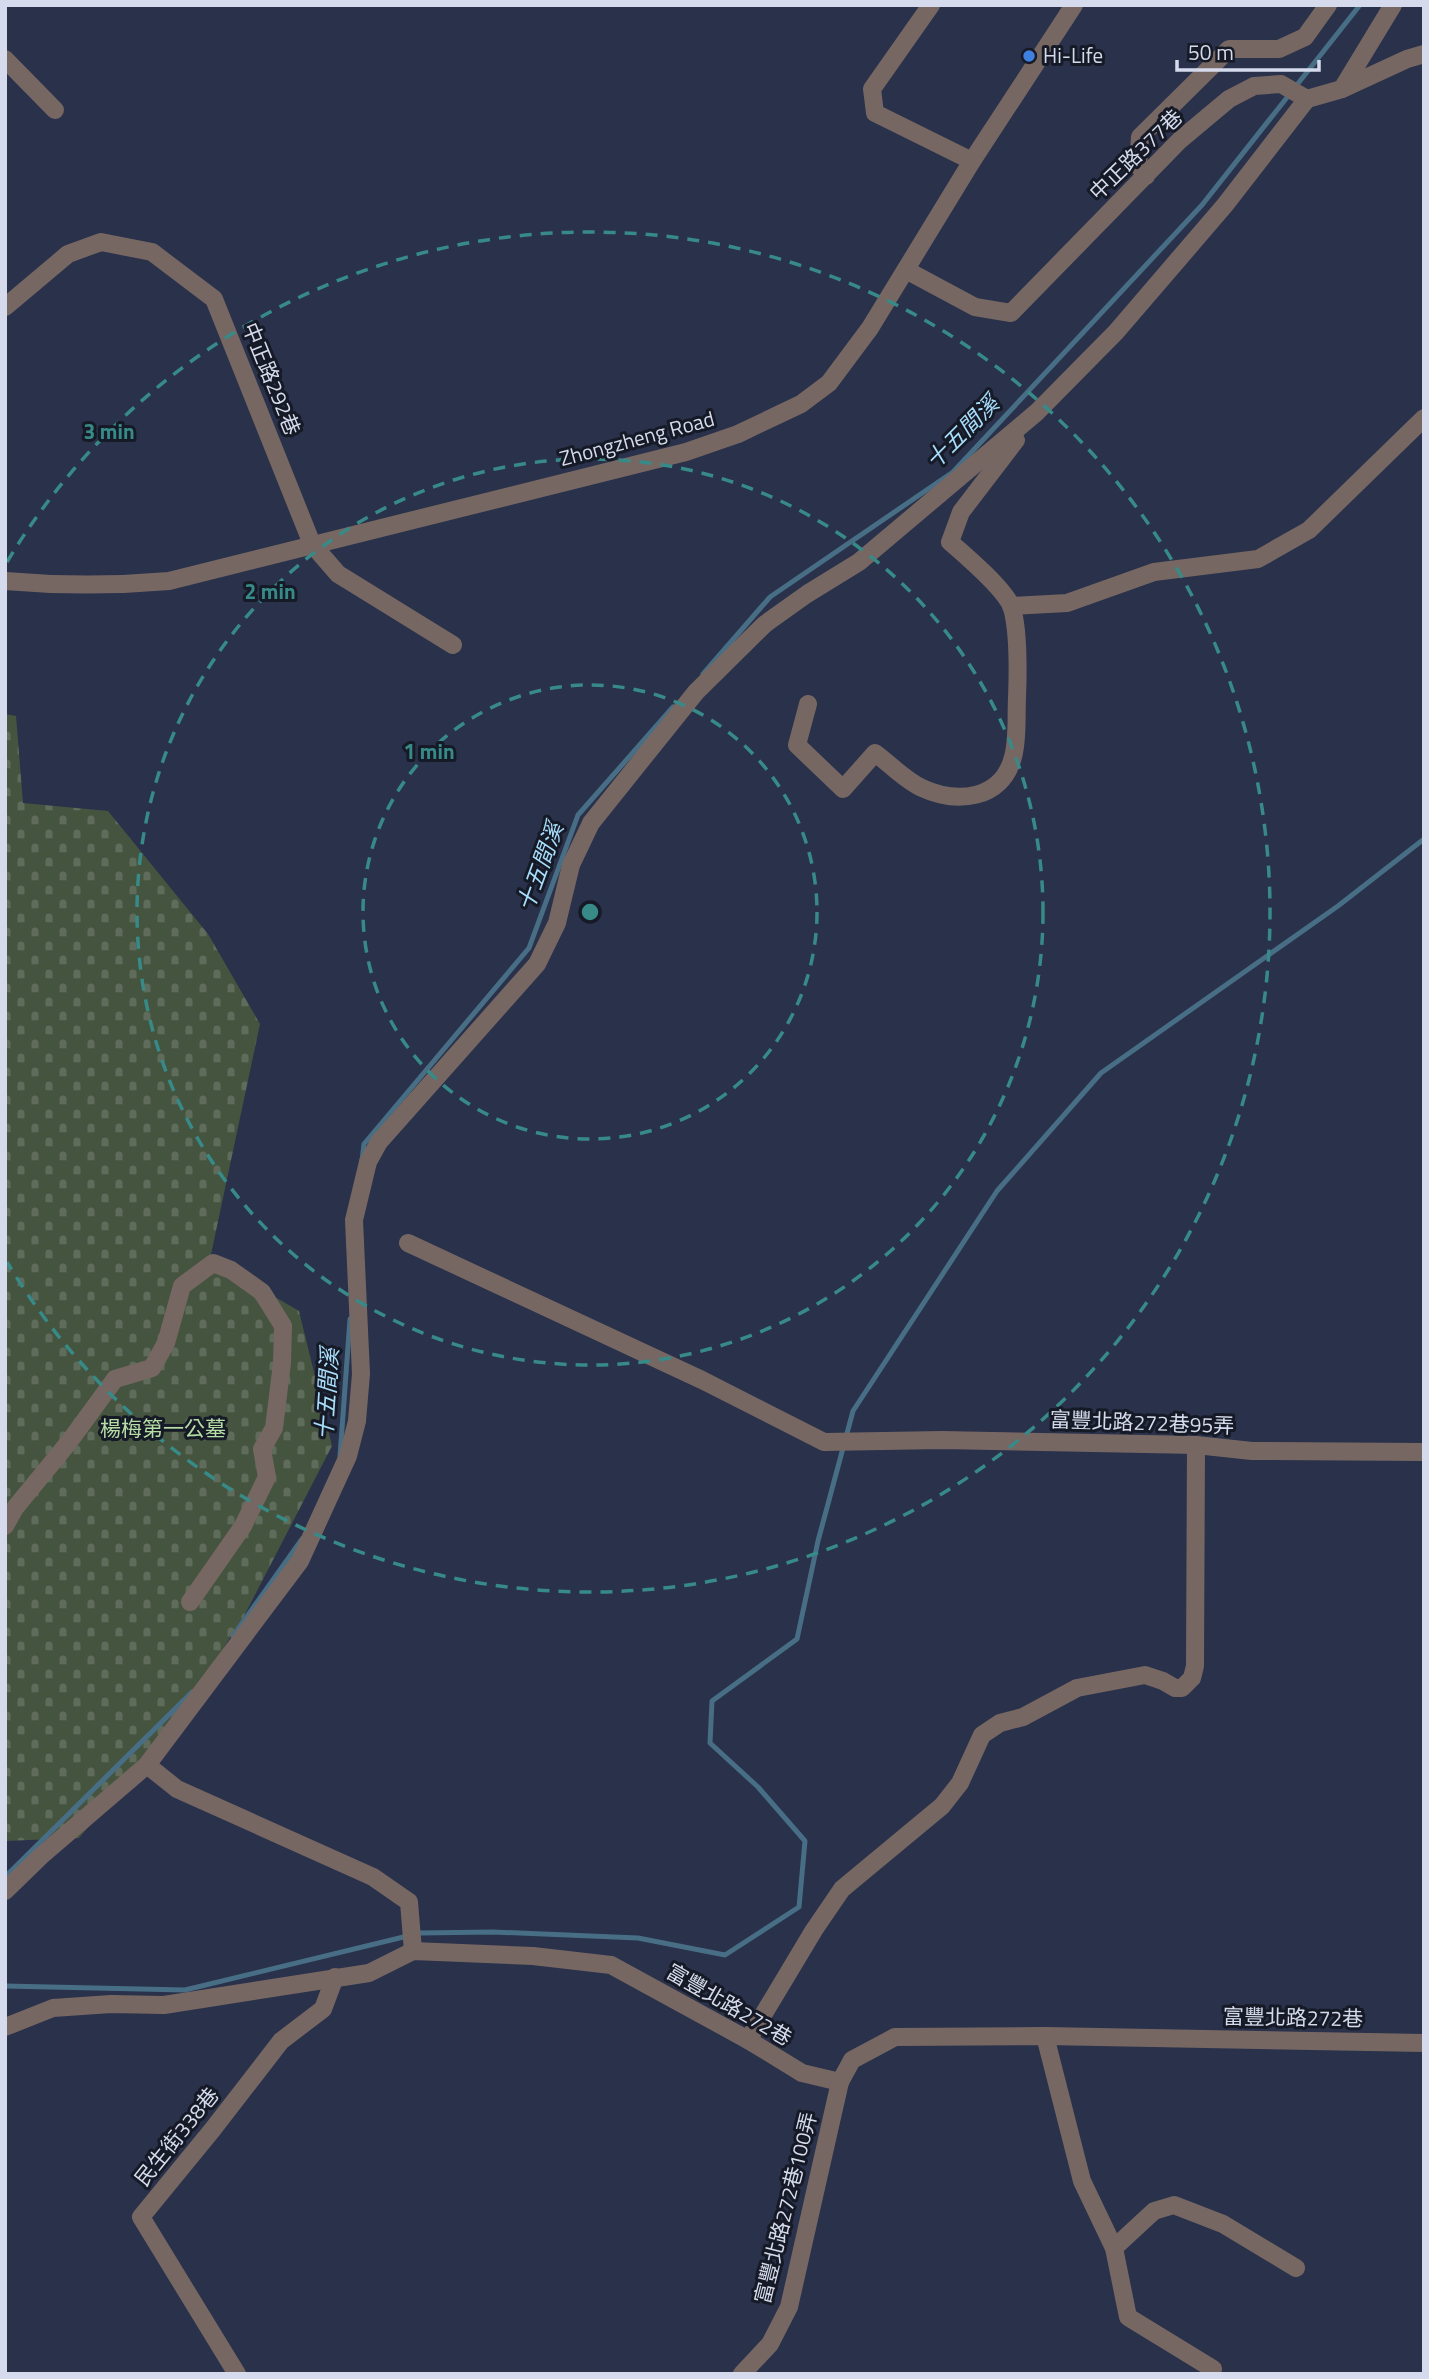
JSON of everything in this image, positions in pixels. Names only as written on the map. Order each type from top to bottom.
[{"type":"street","points":[[930,5],[873,89],[875,113],[972,161]]},
{"type":"street","points":[[1146,176],[1138,165],[1140,137],[1229,49],[1279,49],[1305,37],[1328,5]]},
{"type":"street","points":[[1342,89],[1393,5]]},
{"type":"street","name":"Zhongzheng Road","points":[[5,581],[114,586],[169,581],[686,452],[738,434],[801,404],[829,383],[870,328],[1067,7]]},
{"type":"street","points":[[5,1891],[41,1856],[147,1765],[300,1561],[348,1456],[357,1420],[361,1374],[354,1220],[368,1162],[379,1142],[537,964],[557,923],[571,865],[591,823],[696,692],[765,624],[859,562],[1037,412],[1116,332],[1225,205],[1307,99],[1342,89],[1424,54]]},
{"type":"street","points":[[5,59],[55,110]]},
{"type":"street","name":"中正路377巷","points":[[906,270],[975,307],[1011,313],[1181,140],[1229,99],[1254,86],[1281,84],[1307,99]]},
{"type":"street","name":"中正路292巷","points":[[5,307],[68,254],[101,242],[152,252],[214,299],[312,544],[338,574],[453,645]]},
{"type":"street","points":[[808,704],[797,746],[843,789],[875,753],[921,788],[961,799],[991,789],[1008,770],[1014,753],[1018,663],[1011,606],[983,571],[950,542],[961,512],[1037,412]]},
{"type":"street","points":[[1011,606],[1067,603],[1154,572],[1258,559],[1309,530],[1424,418]]},
{"type":"street","name":"富豐北路272巷95弄","points":[[408,1243],[702,1380],[824,1442],[942,1440],[1196,1445],[1252,1451],[1424,1452]]},
{"type":"street","points":[[5,1526],[15,1508],[69,1442],[115,1379],[152,1368],[166,1343],[182,1286],[213,1264],[231,1270],[262,1292],[282,1326],[278,1402],[274,1428],[262,1449],[267,1477],[243,1526],[190,1602]]},
{"type":"street","points":[[748,2040],[814,1930],[842,1889],[942,1806],[960,1783],[982,1735],[1000,1723],[1023,1717],[1077,1688],[1145,1675],[1175,1688],[1187,1685],[1195,1666],[1196,1445]]},
{"type":"street","points":[[147,1765],[177,1789],[373,1877],[409,1902],[413,1950]]},
{"type":"street","name":"富豐北路272巷","points":[[5,2027],[53,2008],[111,2004],[164,2006],[369,1973],[413,1950],[533,1956],[611,1965],[748,2040],[802,2073],[840,2082],[852,2060],[895,2036],[1424,2043]]},
{"type":"street","name":"民生街338巷","points":[[237,2374],[141,2217],[281,2041],[323,2009],[335,1977]]},
{"type":"street","points":[[1045,2036],[1082,2181],[1114,2248],[1128,2317],[1213,2368]]},
{"type":"street","name":"富豐北路272巷100弄","points":[[742,2374],[770,2344],[789,2307],[840,2082]]},
{"type":"street","points":[[1114,2248],[1154,2211],[1174,2205],[1223,2224],[1296,2268]]},
{"type":"green space","name":"楊梅第一公墓","points":[[5,714],[16,716],[23,803],[108,811],[208,934],[260,1024],[210,1259],[299,1311],[332,1446],[244,1616],[170,1731],[79,1838],[5,1841]]},
{"type":"waterway","name":"十五間溪","points":[[703,674],[770,597],[953,472],[1202,205],[1360,5]]},
{"type":"waterway","name":"十五間溪","points":[[362,1160],[364,1144],[529,948],[578,815],[673,707]]},
{"type":"waterway","points":[[5,1986],[185,1990],[420,1933],[493,1932],[638,1938],[725,1955],[799,1907],[805,1841],[758,1787],[710,1743],[712,1701],[797,1639],[818,1541],[853,1411],[997,1191],[1101,1073],[1338,906],[1424,839]]},
{"type":"waterway","name":"十五間溪","points":[[340,1456],[350,1319]]},
{"type":"waterway","name":"十五間溪","points":[[233,1636],[302,1539]]},
{"type":"waterway","name":"十五間溪","points":[[5,1877],[192,1692]]},
{"type":"place","name":"Hi-Life","points":[[1029,56]]}]
